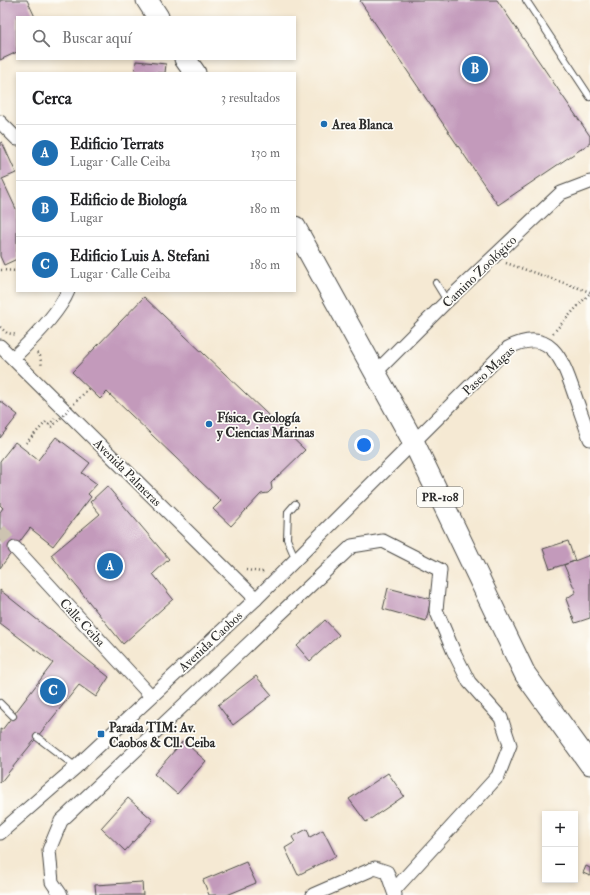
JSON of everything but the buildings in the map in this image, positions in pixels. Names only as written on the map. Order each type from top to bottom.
[{"type":"main road","points":[[147,0],[157,16]]},
{"type":"main road","points":[[186,60],[194,72]]},
{"type":"main road","name":"PR-108","points":[[296,229],[414,443],[525,674],[590,764]]},
{"type":"street","points":[[0,122],[16,138]]},
{"type":"street","name":"Camino Zoológico","points":[[376,372],[447,301],[561,193],[590,182]]},
{"type":"street","points":[[13,358],[27,345],[63,302],[68,292]]},
{"type":"street","name":"Paseo Magas","points":[[414,443],[508,348],[519,342],[532,340],[543,343]]},
{"type":"street","points":[[543,343],[547,344],[559,356],[565,368],[590,439]]},
{"type":"street","name":"Avenida Palmeras","points":[[0,346],[256,599]]},
{"type":"street","name":"Avenida Caobos","points":[[0,833],[76,767],[256,599],[414,443]]},
{"type":"street","points":[[61,895],[52,882],[49,850],[61,821],[352,546],[383,541],[440,570],[436,610],[453,650],[469,682],[501,718],[510,745],[498,776],[394,893],[387,872],[375,868],[313,895]]},
{"type":"street","name":"Calle Ceiba","points":[[15,548],[151,696]]},
{"type":"lane","points":[[526,0],[590,97]]},
{"type":"lane","points":[[436,283],[447,301]]},
{"type":"lane","points":[[295,504],[288,512],[287,539],[296,560]]},
{"type":"lane","points":[[0,703],[13,716]]},
{"type":"lane","points":[[37,737],[76,767]]},
{"type":"path","points":[[492,258],[590,292],[543,343]]},
{"type":"path","points":[[0,270],[16,270]]},
{"type":"path","points":[[0,327],[7,333],[17,336],[40,356],[42,372]]},
{"type":"path","points":[[26,443],[46,422],[52,427],[89,388]]},
{"type":"path","points":[[71,399],[77,404]]},
{"type":"path","points":[[241,564],[246,570],[262,572],[268,567]]},
{"type":"tunnel","points":[[0,530],[15,548]]},
{"type":"place","name":"Edificio de Biología","points":[[475,69]]},
{"type":"place","name":"Area Blanca","points":[[324,124]]},
{"type":"place","name":"Física, Geología y Ciencias Marinas","points":[[209,424]]},
{"type":"place","name":"Edificio Terrats","points":[[110,566]]},
{"type":"place","name":"Edificio Luis A. Stefani","points":[[53,691]]},
{"type":"place","name":"Parada TIM: Av. Caobos & Cll. Ceiba","points":[[101,734]]}]
